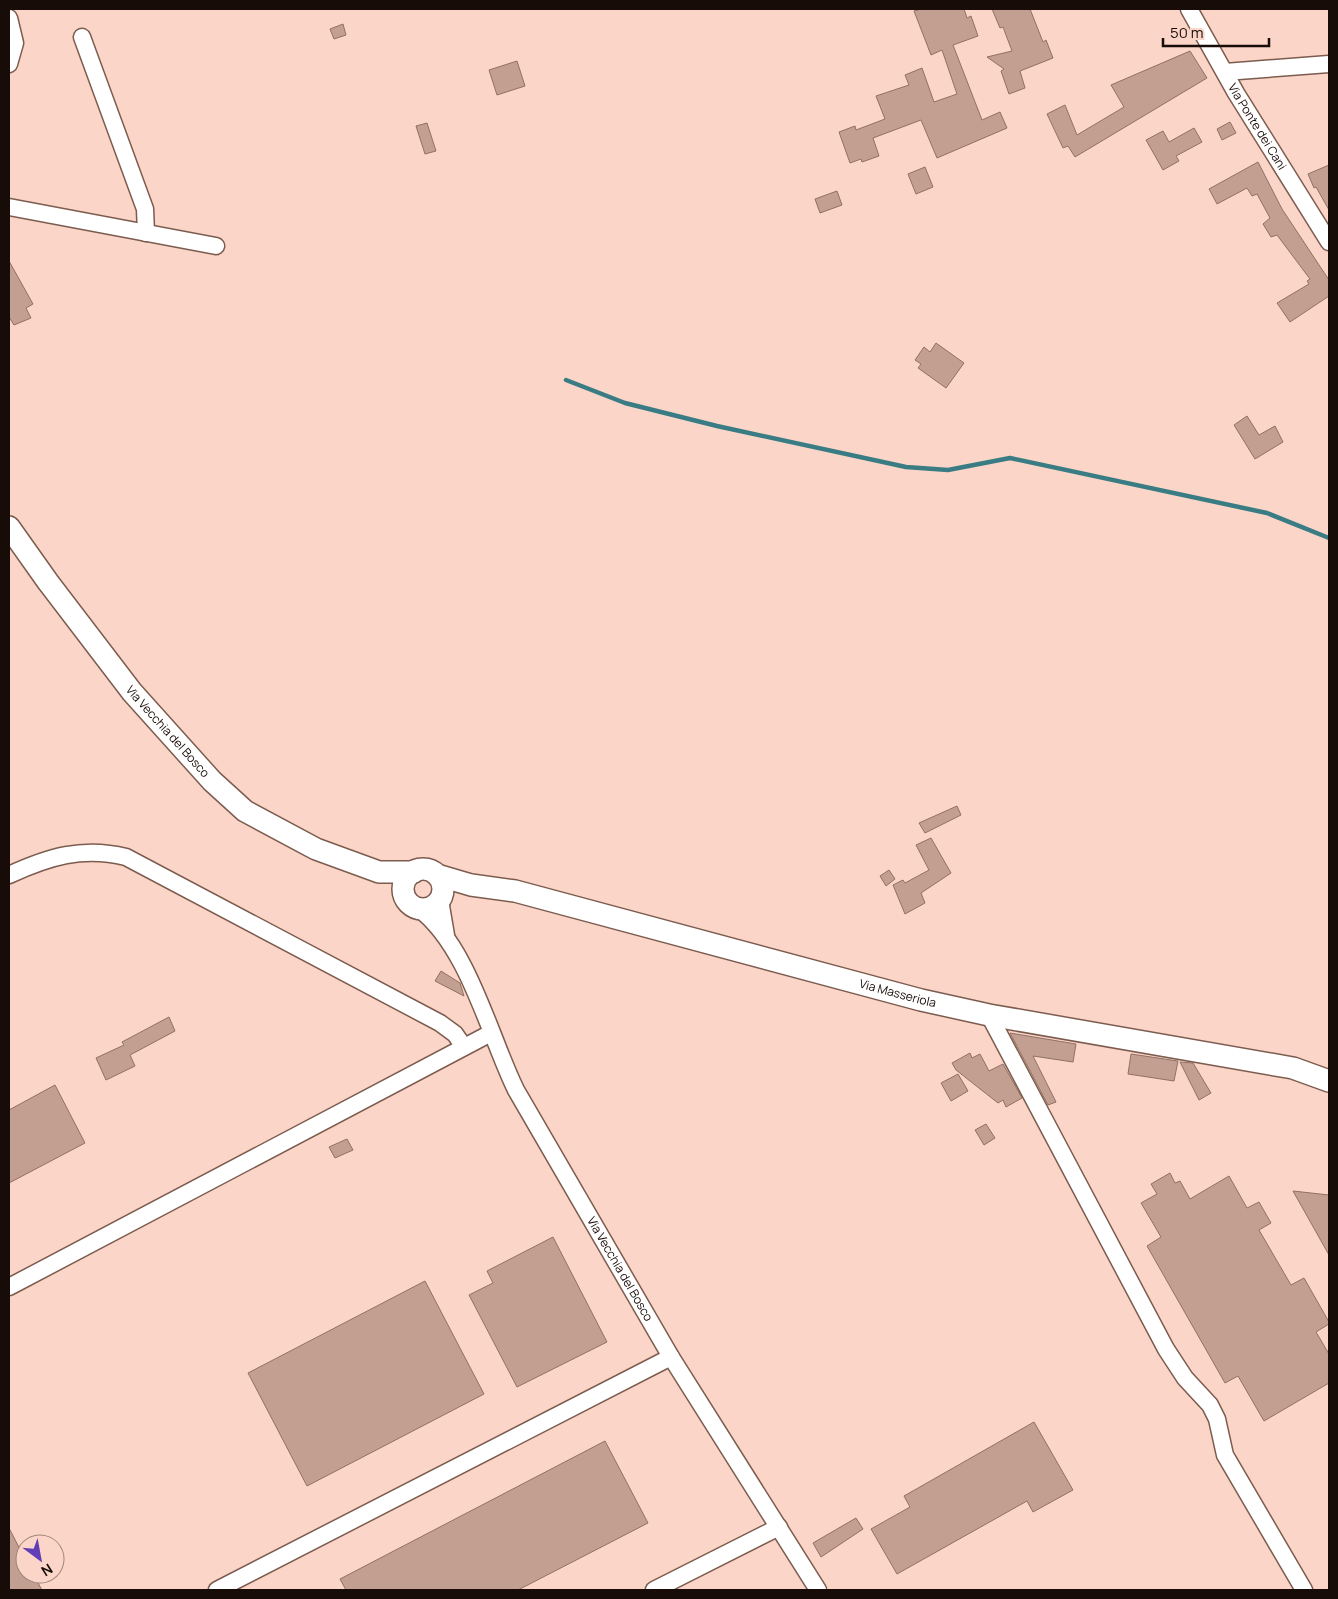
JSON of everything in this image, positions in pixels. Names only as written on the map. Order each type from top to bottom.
[{"type":"main road","name":"Via Vecchia del Bosco","points":[[9,527],[48,582],[132,692],[212,781],[245,811],[316,849],[379,872]]},
{"type":"main road","points":[[379,872],[426,870],[437,875],[443,886],[441,899]]},
{"type":"main road","points":[[379,872],[411,901],[432,907],[441,899],[471,885]]},
{"type":"main road","points":[[411,901],[405,881],[414,872]]},
{"type":"main road","name":"Via Masseriola","points":[[437,875],[471,885],[515,891],[920,1000],[989,1016],[1293,1068],[1329,1081]]},
{"type":"street","name":"Via Ponte dei Cani","points":[[1190,9],[1225,72],[1329,242]]},
{"type":"street","points":[[9,18],[15,42],[9,64]]},
{"type":"street","points":[[82,38],[145,209],[146,233]]},
{"type":"street","points":[[1225,72],[1329,64]]},
{"type":"street","points":[[9,207],[216,246]]},
{"type":"street","points":[[9,875],[35,863],[65,854],[107,852],[126,857],[440,1023],[455,1034],[464,1046]]},
{"type":"street","points":[[441,899],[446,934]]},
{"type":"street","points":[[411,901],[446,934]]},
{"type":"street","name":"Via Vecchia del Bosco","points":[[446,934],[481,1006],[516,1090],[670,1357],[818,1590]]},
{"type":"street","points":[[989,1016],[1166,1349],[1185,1378],[1210,1405],[1217,1419],[1225,1455],[1304,1590]]},
{"type":"street","points":[[9,1287],[491,1033]]},
{"type":"street","points":[[216,1590],[670,1357]]},
{"type":"street","points":[[654,1590],[779,1527]]},
{"type":"building","points":[[921,9],[964,9],[967,18],[971,16],[978,36],[953,45],[982,120],[1000,112],[1007,128],[937,158],[921,120],[873,138],[879,156],[862,162],[861,159],[850,163],[839,132],[855,126],[856,130],[885,119],[876,96],[909,85],[905,75],[922,68],[934,102],[957,94],[942,50],[931,55],[914,11]]},
{"type":"building","points":[[992,9],[1030,9],[1043,42],[1046,40],[1053,58],[1020,71],[1025,88],[1009,94],[1001,71],[1004,69],[987,57],[1012,51],[1003,27],[1000,28]]},
{"type":"building","points":[[343,24],[346,35],[334,39],[330,29]]},
{"type":"building","points":[[1190,51],[1207,78],[1075,157],[1068,146],[1063,148],[1047,114],[1065,105],[1077,135],[1124,107],[1111,85]]},
{"type":"building","points":[[517,61],[525,86],[497,95],[489,70]]},
{"type":"building","points":[[1230,122],[1236,133],[1222,140],[1217,129]]},
{"type":"building","points":[[427,123],[436,151],[425,154],[416,126]]},
{"type":"building","points":[[1194,128],[1202,142],[1176,156],[1179,161],[1163,170],[1146,140],[1163,131],[1169,142]]},
{"type":"building","points":[[1258,162],[1282,209],[1329,280],[1329,296],[1290,322],[1277,303],[1309,284],[1307,281],[1310,279],[1277,235],[1271,237],[1263,224],[1270,218],[1257,194],[1252,196],[1247,188],[1217,204],[1209,189]]},
{"type":"building","points":[[1329,165],[1329,210],[1316,187],[1314,188],[1308,174]]},
{"type":"building","points":[[925,167],[933,187],[916,194],[908,174]]},
{"type":"building","points":[[837,191],[842,205],[820,213],[815,199]]},
{"type":"building","points":[[9,261],[33,304],[26,308],[31,318],[14,325],[9,317]]},
{"type":"building","points":[[936,343],[964,363],[946,388],[918,368],[921,364],[915,360],[924,347],[930,352]]},
{"type":"building","points":[[1247,416],[1259,435],[1275,426],[1283,442],[1255,459],[1234,425]]},
{"type":"building","points":[[957,806],[961,815],[925,833],[919,823]]},
{"type":"building","points":[[931,838],[951,873],[921,893],[925,903],[905,914],[893,885],[903,880],[905,883],[929,870],[916,845]]},
{"type":"building","points":[[889,870],[895,879],[886,886],[880,876]]},
{"type":"building","points":[[441,971],[460,983],[464,996],[435,981]]},
{"type":"building","points":[[169,1017],[175,1031],[130,1055],[135,1066],[106,1080],[96,1058],[124,1045],[122,1042]]},
{"type":"building","points":[[1010,1033],[1076,1044],[1073,1062],[1033,1056],[1056,1102],[1048,1105]]},
{"type":"building","points":[[970,1053],[972,1058],[980,1054],[989,1071],[1003,1064],[1022,1098],[1006,1107],[1003,1100],[998,1103],[956,1070],[952,1063]]},
{"type":"building","points":[[1131,1054],[1178,1061],[1174,1081],[1128,1074]]},
{"type":"building","points":[[1180,1062],[1193,1063],[1211,1093],[1199,1100]]},
{"type":"building","points":[[958,1074],[968,1091],[951,1101],[941,1083]]},
{"type":"building","points":[[55,1085],[85,1143],[9,1183],[9,1110]]},
{"type":"building","points":[[986,1124],[995,1138],[984,1145],[975,1130]]},
{"type":"building","points":[[347,1139],[353,1150],[335,1158],[329,1147]]},
{"type":"building","points":[[1170,1173],[1175,1183],[1180,1181],[1190,1199],[1229,1176],[1247,1208],[1259,1202],[1271,1223],[1259,1230],[1291,1285],[1304,1278],[1329,1322],[1329,1324],[1316,1332],[1329,1354],[1329,1383],[1264,1421],[1238,1376],[1225,1383],[1147,1246],[1161,1237],[1141,1203],[1157,1194],[1151,1184]]},
{"type":"building","points":[[1293,1191],[1329,1195],[1329,1255]]},
{"type":"building","points":[[553,1237],[607,1342],[517,1387],[469,1295],[493,1283],[487,1271]]},
{"type":"building","points":[[425,1281],[484,1394],[307,1486],[248,1373]]},
{"type":"building","points":[[1034,1422],[1073,1490],[1033,1512],[1027,1501],[897,1574],[871,1529],[910,1507],[904,1496]]},
{"type":"building","points":[[605,1441],[648,1523],[518,1590],[346,1590],[340,1579]]},
{"type":"building","points":[[856,1518],[863,1529],[821,1557],[813,1543]]},
{"type":"building","points":[[9,1528],[15,1540],[15,1584],[39,1584],[42,1590],[9,1590]]},
{"type":"waterway","points":[[566,380],[625,403],[717,426],[906,467],[948,470],[1010,458],[1267,513],[1329,538]]}]
